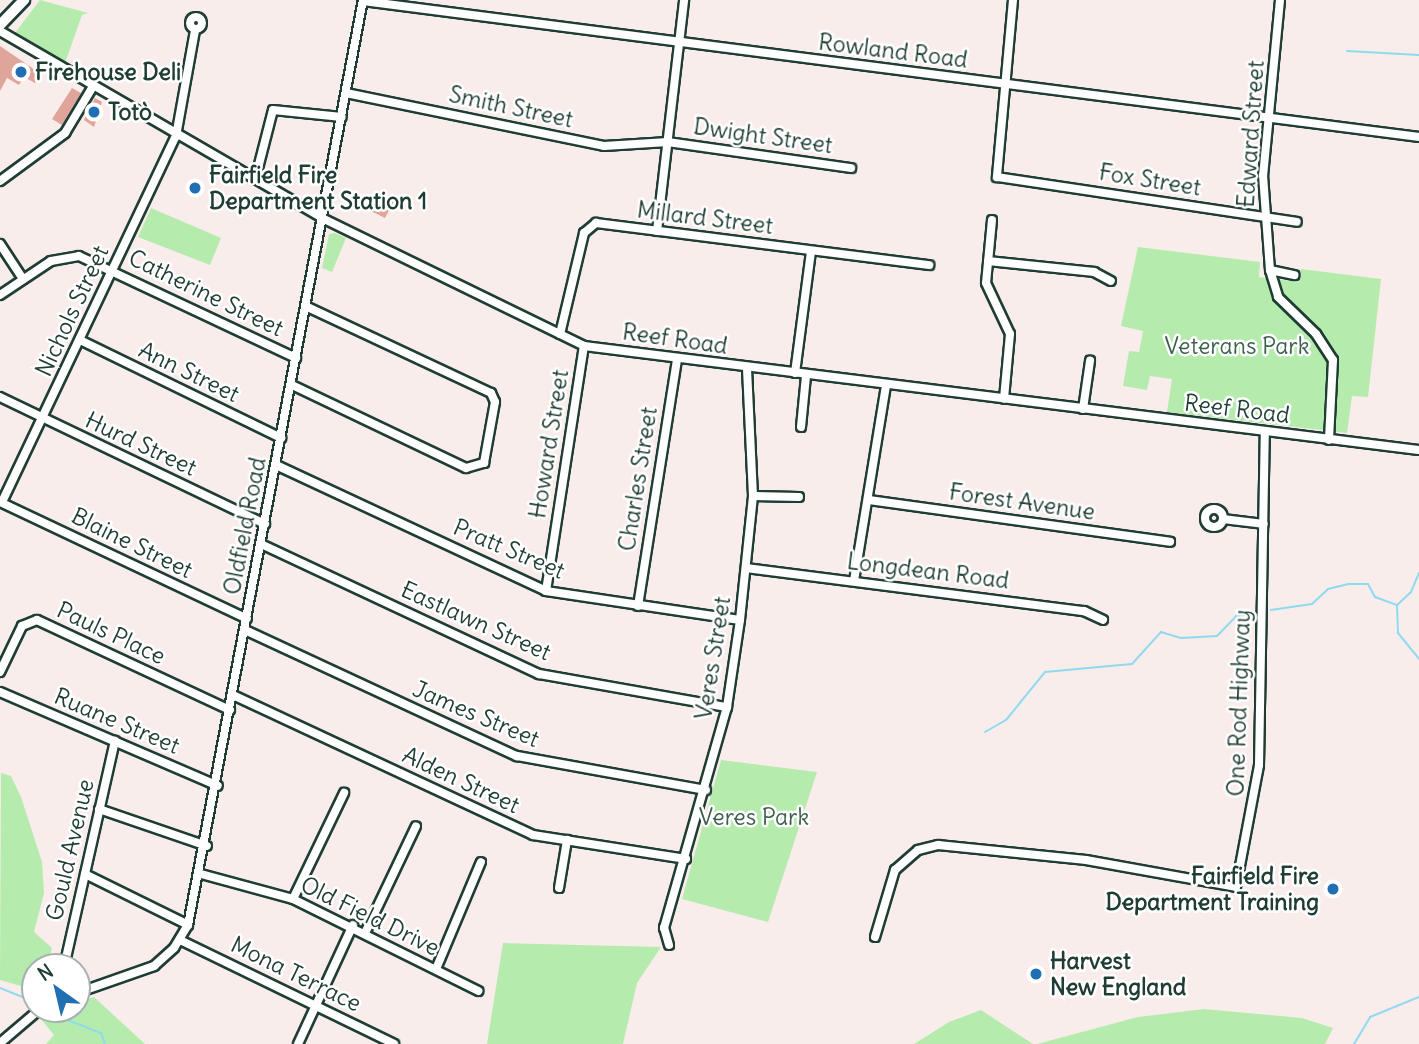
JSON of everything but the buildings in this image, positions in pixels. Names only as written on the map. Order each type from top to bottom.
[{"type":"main road","points":[[0,25],[22,1]]},
{"type":"street","points":[[657,231],[684,0]]},
{"type":"street","points":[[1004,85],[1013,0]]},
{"type":"street","name":"Edward Street","points":[[1280,0],[1271,118],[1263,175],[1270,270],[1278,297],[1316,334],[1333,360],[1329,440]]},
{"type":"street","name":"Rowland Road","points":[[363,1],[1419,137]]},
{"type":"street","name":"Oldfield Road","points":[[91,988],[149,968],[180,940],[188,925],[207,846],[363,1]]},
{"type":"street","name":"Nichols Street","points":[[1,502],[176,136],[195,30]]},
{"type":"street","name":"Reef Road","points":[[0,31],[92,88],[323,218],[584,346],[886,386],[1419,450]]},
{"type":"street","name":"Fox Street","points":[[1004,85],[997,177],[1297,222]]},
{"type":"street","points":[[0,181],[65,133],[92,88]]},
{"type":"street","name":"Smith Street","points":[[346,93],[604,146],[668,142]]},
{"type":"street","points":[[255,180],[273,110],[342,117]]},
{"type":"street","name":"Dwight Street","points":[[668,142],[851,168]]},
{"type":"street","points":[[992,220],[986,283],[1010,334],[1004,399]]},
{"type":"street","name":"Millard Street","points":[[560,334],[588,226],[657,231],[929,265]]},
{"type":"street","points":[[0,244],[23,279]]},
{"type":"street","points":[[796,373],[811,251]]},
{"type":"street","name":"Catherine Street","points":[[0,295],[65,256],[113,270],[296,358]]},
{"type":"street","points":[[988,261],[1094,272],[1111,282]]},
{"type":"street","points":[[1270,270],[1294,275]]},
{"type":"street","points":[[292,384],[466,468],[484,463],[495,402],[487,390],[307,307]]},
{"type":"street","name":"Ann Street","points":[[80,340],[281,438]]},
{"type":"street","name":"Howard Street","points":[[546,591],[584,346]]},
{"type":"street","name":"Charles Street","points":[[638,606],[677,359]]},
{"type":"street","points":[[1083,409],[1090,361]]},
{"type":"street","name":"Veres Street","points":[[669,945],[664,928],[706,790],[727,707],[740,620],[753,496],[747,368]]},
{"type":"street","points":[[801,427],[806,376]]},
{"type":"street","points":[[854,581],[886,386]]},
{"type":"street","name":"Hurd Street","points":[[0,397],[265,524]]},
{"type":"street","name":"One Rod Highway","points":[[875,937],[895,870],[918,850],[938,845],[1140,868],[1237,887],[1259,765],[1265,432]]},
{"type":"street","name":"Pratt Street","points":[[276,465],[546,591],[740,620]]},
{"type":"street","points":[[753,496],[799,497]]},
{"type":"street","name":"Forest Avenue","points":[[869,500],[1170,542]]},
{"type":"street","name":"Blaine Street","points":[[1,502],[247,619]]},
{"type":"street","points":[[1223,519],[1264,524]]},
{"type":"street","name":"Eastlawn Street","points":[[261,544],[539,674],[727,707]]},
{"type":"street","name":"Longdean Road","points":[[746,568],[1084,611],[1103,620]]},
{"type":"street","name":"Pauls Place","points":[[0,672],[20,629],[37,620],[230,710]]},
{"type":"street","name":"James Street","points":[[245,630],[517,757],[706,790]]},
{"type":"street","name":"Ruane Street","points":[[0,692],[218,786]]},
{"type":"street","name":"Alden Street","points":[[233,695],[507,824],[567,840],[686,859]]},
{"type":"street","name":"Gould Avenue","points":[[67,953],[115,741]]},
{"type":"street","points":[[293,899],[344,793]]},
{"type":"street","points":[[99,809],[207,846]]},
{"type":"street","points":[[366,931],[416,826]]},
{"type":"street","points":[[559,888],[567,840]]},
{"type":"street","points":[[436,969],[481,862]]},
{"type":"street","points":[[85,874],[188,925]]},
{"type":"street","name":"Old Field Drive","points":[[201,874],[293,899],[366,931],[478,991]]},
{"type":"street","points":[[298,1044],[353,925]]},
{"type":"street","name":"Mona Terrace","points":[[180,940],[394,1044]]},
{"type":"street","points":[[0,1043],[23,1023]]},
{"type":"green space","points":[[40,0],[88,13],[82,15],[65,63],[15,33]]},
{"type":"green space","points":[[151,208],[221,238],[210,265],[138,237]]},
{"type":"green space","points":[[335,233],[346,238],[332,272],[322,268],[329,234]]},
{"type":"green space","name":"Veterans Park","points":[[1138,247],[1260,262],[1259,277],[1299,282],[1301,269],[1381,279],[1368,397],[1352,396],[1347,433],[1167,412],[1172,379],[1150,376],[1147,390],[1123,386],[1129,351],[1139,352],[1143,331],[1121,326]]},
{"type":"green space","name":"Veres Park","points":[[721,760],[817,772],[768,922],[682,899]]},
{"type":"green space","points":[[1,773],[11,776],[21,797],[42,862],[44,893],[34,932],[52,948],[51,953],[21,953],[21,986],[0,980]]},
{"type":"green space","points":[[503,943],[661,947],[637,983],[623,1044],[487,1044]]},
{"type":"green space","points":[[94,997],[145,1044],[46,1044],[54,1035],[44,1023],[91,1023],[91,998]]},
{"type":"green space","points":[[1204,1009],[1302,1018],[1333,1028],[1325,1044],[1037,1044],[1138,1017]]},
{"type":"green space","points":[[981,1010],[1033,1044],[914,1044],[949,1022]]},
{"type":"waterway","points":[[1347,51],[1419,55]]},
{"type":"waterway","points":[[1419,573],[1411,592],[1397,605],[1398,633],[1419,659]]},
{"type":"waterway","points":[[1271,610],[1312,604],[1328,589],[1348,584],[1368,584],[1375,597],[1397,605]]},
{"type":"waterway","points":[[985,732],[1006,720],[1045,672],[1132,664],[1161,632],[1181,638],[1217,636],[1236,616],[1254,613]]},
{"type":"waterway","points":[[0,988],[21,996]]},
{"type":"waterway","points":[[1354,1044],[1370,1017],[1419,997]]},
{"type":"waterway","points":[[75,1023],[101,1033],[105,1044]]},
{"type":"place","name":"Firehouse Deli","points":[[21,72]]},
{"type":"place","name":"Totò","points":[[94,112]]},
{"type":"place","name":"Fairfield Fire Department Station 1","points":[[195,188]]},
{"type":"place","name":"Fairfield Fire Department Training","points":[[1333,889]]},
{"type":"place","name":"Harvest New England","points":[[1036,974]]}]
